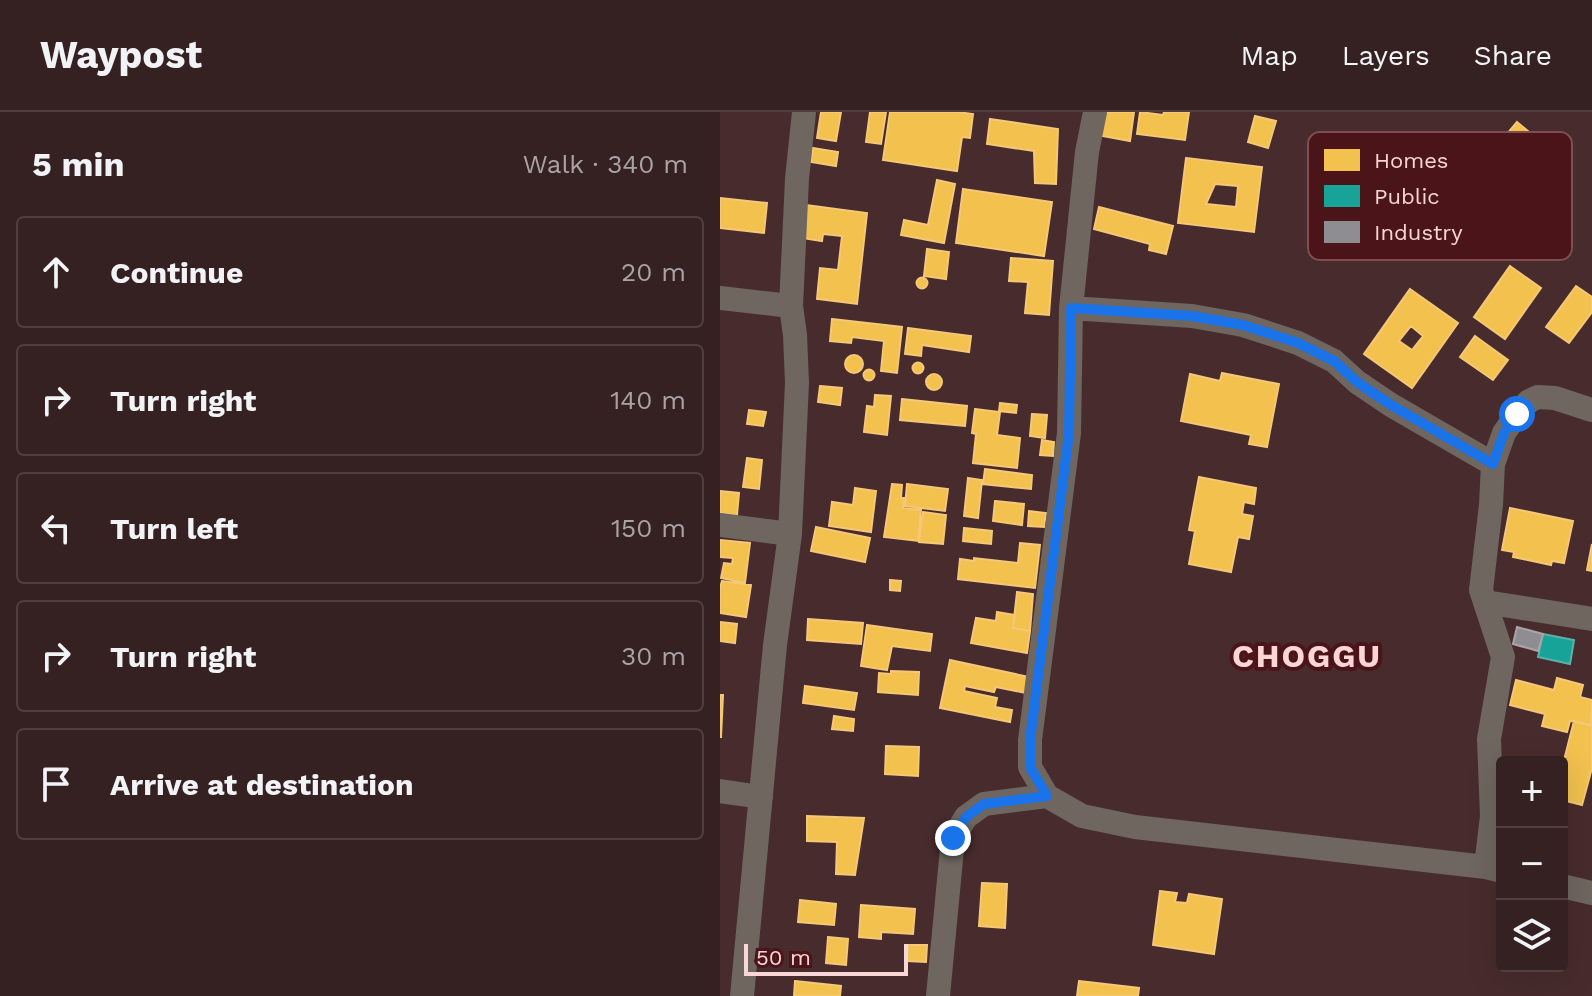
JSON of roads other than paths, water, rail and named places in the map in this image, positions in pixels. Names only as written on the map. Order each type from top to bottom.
[{"type":"street","points":[[742,996],[775,645],[790,534],[797,383],[791,306],[797,179],[804,112]]},
{"type":"street","points":[[1095,112],[1087,152],[1071,308],[1069,433],[1030,740],[1030,767],[1047,796],[1082,816],[1135,827],[1494,869],[1489,739],[1503,657],[1481,590],[1493,464],[1504,433],[1529,401],[1538,397],[1555,398],[1592,410]]},
{"type":"street","points":[[720,298],[791,306]]},
{"type":"street","points":[[1071,308],[1192,316],[1243,325],[1298,343],[1334,361],[1357,382],[1391,405],[1493,464]]},
{"type":"street","points":[[720,525],[790,534]]},
{"type":"street","points":[[1485,602],[1592,619]]},
{"type":"street","points":[[720,791],[761,797]]},
{"type":"street","points":[[938,996],[953,838],[966,817],[984,804],[1047,796]]},
{"type":"street","points":[[1568,887],[1592,893]]},
{"type":"district","name":"CHOGGU","points":[[1307,656]]}]
